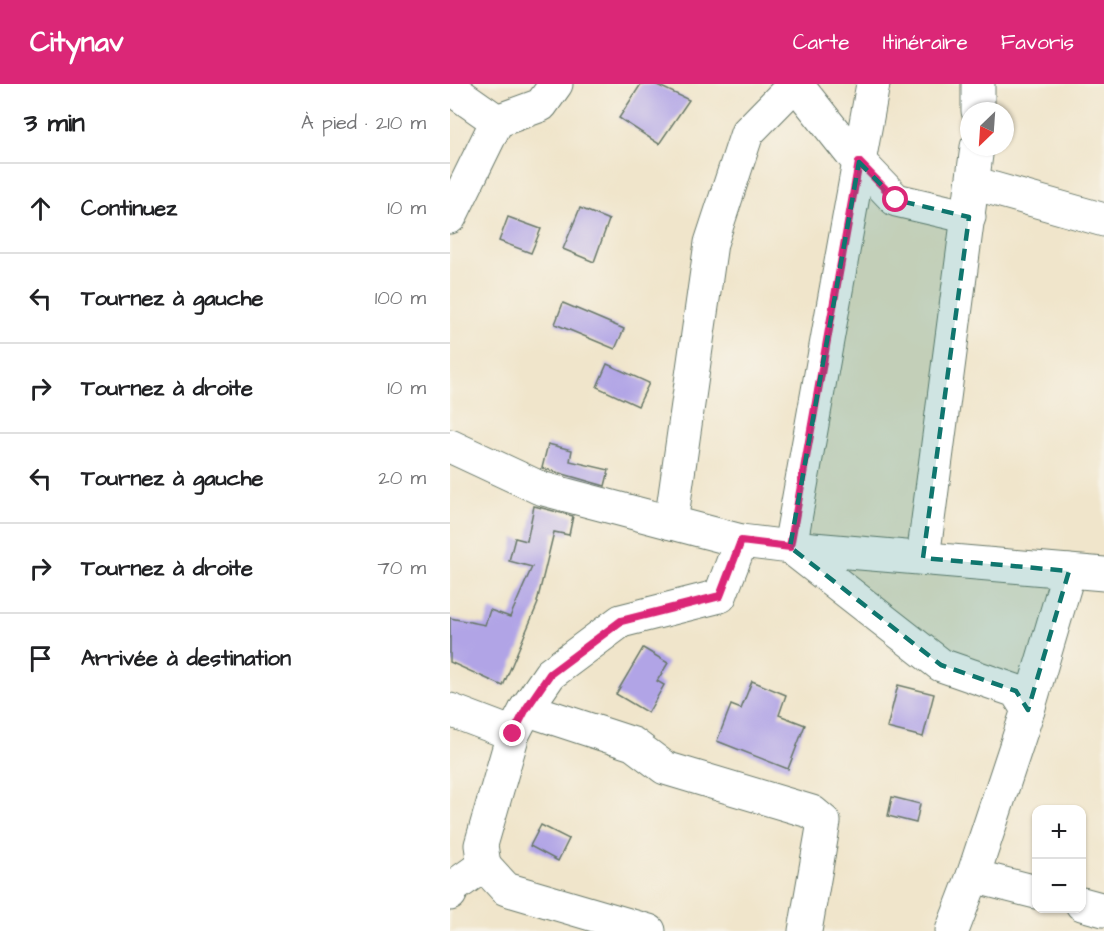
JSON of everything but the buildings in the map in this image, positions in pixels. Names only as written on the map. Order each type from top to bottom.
[{"type":"street","points":[[450,217],[497,121],[541,105],[556,84]]},
{"type":"street","points":[[670,523],[711,243],[747,132],[795,84],[859,162],[896,200],[969,217]]},
{"type":"street","points":[[790,547],[873,84]]},
{"type":"street","points":[[978,84],[978,102]]},
{"type":"street","points":[[450,88],[497,121]]},
{"type":"street","points":[[922,558],[976,156]]},
{"type":"street","points":[[973,183],[1104,220]]},
{"type":"street","points":[[450,446],[540,489],[741,541],[1104,574]]},
{"type":"street","points":[[649,931],[579,921],[506,889],[484,865],[481,845],[520,721],[550,674],[621,621],[720,596],[741,541]]},
{"type":"street","points":[[790,547],[941,665],[1016,691],[1028,710]]},
{"type":"street","points":[[952,931],[973,876],[1028,710],[1070,571]]},
{"type":"street","points":[[450,710],[520,721],[633,744],[665,768],[812,812],[824,822],[805,931]]},
{"type":"street","points":[[450,894],[453,888],[484,865]]},
{"type":"street","points":[[973,876],[1032,891]]},
{"type":"street","points":[[1086,905],[1104,910]]},
{"type":"highlighted area","points":[[859,162],[896,200],[969,217],[923,558],[1069,571],[1028,710],[1016,691],[941,665],[790,547]]},
{"type":"route","points":[[513,734],[526,709],[550,674],[621,621],[720,596],[741,541],[790,547],[859,162],[896,200]]}]
